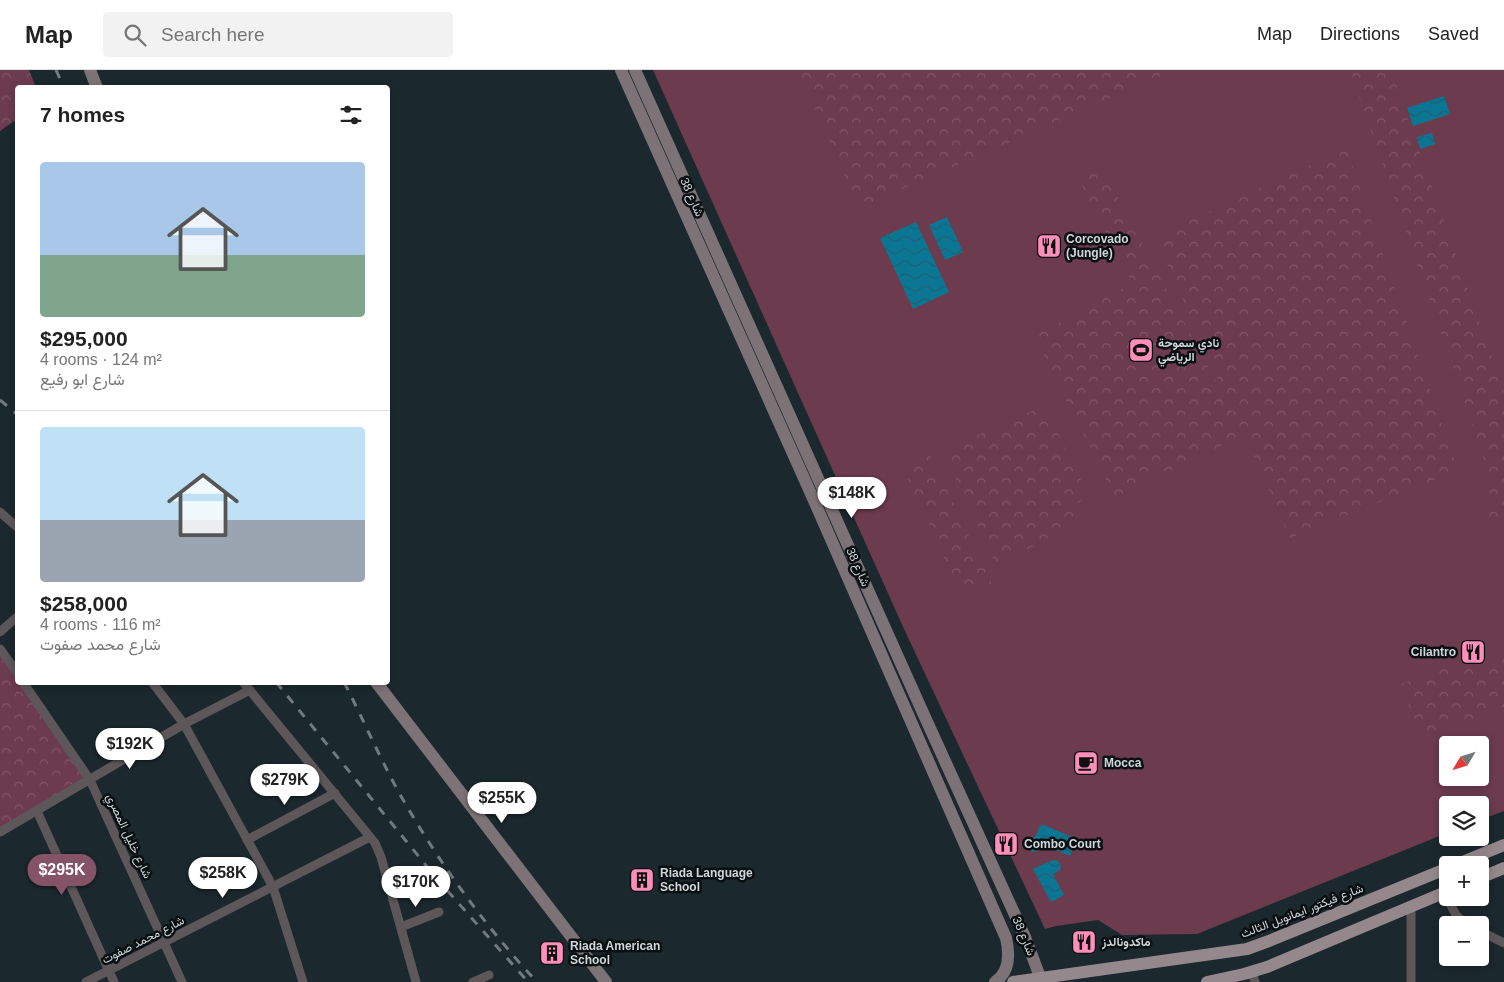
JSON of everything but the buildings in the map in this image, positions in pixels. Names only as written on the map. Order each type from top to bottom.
[{"type":"main road","points":[[1477,856],[1504,845]]},
{"type":"main road","points":[[1489,874],[1504,868]]},
{"type":"main road","name":"شارع فيكتور ايمانويل الثالث","points":[[1012,982],[1041,980],[1247,949],[1439,872]]},
{"type":"main road","points":[[1207,982],[1248,978],[1277,963],[1439,895]]},
{"type":"street","points":[[90,70],[97,85]]},
{"type":"street","name":"شارع 38","points":[[621,70],[663,147],[1026,937],[1041,980]]},
{"type":"street","name":"شارع 38","points":[[636,70],[663,147],[832,541],[1006,938],[1009,956],[1008,965],[1002,976],[995,982]]},
{"type":"street","points":[[0,512],[15,525]]},
{"type":"street","points":[[0,632],[15,619]]},
{"type":"street","points":[[0,649],[15,670]]},
{"type":"street","name":"شارع خليل المصري","points":[[25,685],[90,780],[182,982]]},
{"type":"street","points":[[154,685],[184,724],[273,887],[303,982]]},
{"type":"street","points":[[246,685],[335,793],[378,850],[416,982]]},
{"type":"street","points":[[378,685],[606,982]]},
{"type":"street","points":[[0,832],[184,724],[250,690]]},
{"type":"street","points":[[247,840],[335,793]]},
{"type":"street","points":[[36,811],[114,982]]},
{"type":"street","name":"شارع محمد صفوت","points":[[86,982],[370,837]]},
{"type":"street","points":[[1410,906],[1411,982]]},
{"type":"street","points":[[401,927],[439,912]]},
{"type":"street","points":[[1489,936],[1504,943]]},
{"type":"street","points":[[473,982],[489,975]]},
{"type":"green space","points":[[0,70],[29,70],[35,85],[15,85],[15,120],[0,131]]},
{"type":"green space","name":"نادي سموحة الرياضي","points":[[653,70],[1504,70],[1504,811],[1489,817],[1489,796],[1439,796],[1439,836],[1197,934],[1122,935],[1098,920],[1045,929],[904,629]]},
{"type":"green space","points":[[798,70],[1175,70],[859,208]]},
{"type":"green space","points":[[1350,70],[1391,70],[1504,393],[1504,516],[1489,517],[1490,487],[1487,467]]},
{"type":"green space","points":[[1346,148],[1458,471],[1290,538],[1244,435],[1115,497],[1034,336],[1132,283],[1078,178],[1099,162],[1239,425],[1155,237]]},
{"type":"green space","points":[[1038,408],[1048,413],[1089,496],[1070,508],[1078,522],[997,566],[943,451]]},
{"type":"green space","points":[[930,455],[992,584],[963,599],[903,468]]},
{"type":"green space","points":[[1504,654],[1504,707],[1421,738],[1401,684],[1447,667],[1450,674]]},
{"type":"green space","points":[[0,656],[15,678],[15,685],[20,685],[90,780],[0,831]]},
{"type":"water","points":[[1444,96],[1450,114],[1413,126],[1407,108]]},
{"type":"water","points":[[1432,133],[1435,144],[1420,149],[1417,137]]},
{"type":"water","points":[[947,217],[963,252],[945,260],[929,225]]},
{"type":"water","points":[[916,222],[949,292],[913,309],[880,238]]},
{"type":"water","points":[[1041,824],[1077,839],[1070,856],[1042,844],[1038,851],[1033,852],[1029,849],[1026,844],[1028,839],[1035,837]]},
{"type":"water","points":[[1057,860],[1061,866],[1060,870],[1053,874],[1064,895],[1051,902],[1033,869],[1050,861]]},
{"type":"railway","points":[[56,70],[63,85]]},
{"type":"railway","points":[[0,400],[15,412]]},
{"type":"railway","points":[[278,685],[438,880],[528,982]]},
{"type":"railway","points":[[345,685],[394,784],[432,847],[481,917],[537,982]]},
{"type":"place","name":"Corcovado (Jungle)","points":[[1049,246]]},
{"type":"place","name":"نادي سموحة الرياضي","points":[[1141,350]]},
{"type":"place","name":"Cilantro","points":[[1473,652]]},
{"type":"place","name":"Mocca","points":[[1086,763]]},
{"type":"place","name":"Combo Court","points":[[1006,844]]},
{"type":"place","name":"Riada Language School","points":[[642,880]]},
{"type":"place","name":"ماكدونالدز","points":[[1084,942]]},
{"type":"place","name":"Riada American School","points":[[552,953]]}]
